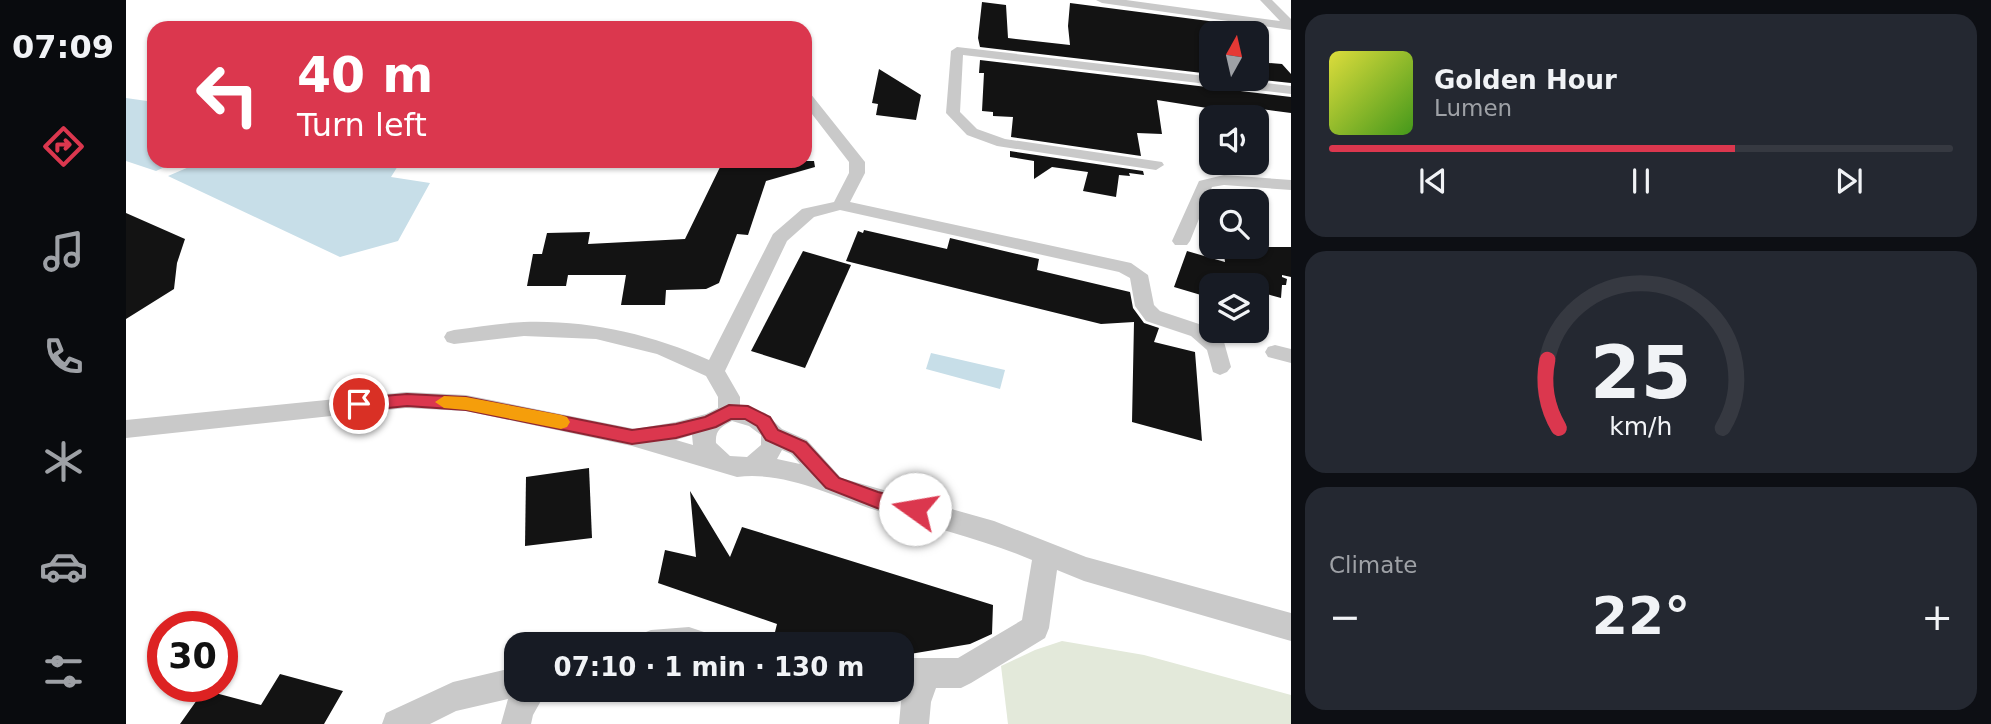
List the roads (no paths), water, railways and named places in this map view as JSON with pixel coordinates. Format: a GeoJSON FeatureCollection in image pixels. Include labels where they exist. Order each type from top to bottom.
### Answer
{"type":"FeatureCollection","features":[{"type":"Feature","properties":{"kind":"street"},"geometry":{"type":"LineString","coordinates":[[1102,0],[1291,26]]}},
{"type":"Feature","properties":{"kind":"street"},"geometry":{"type":"LineString","coordinates":[[1266,0],[1291,26]]}},
{"type":"Feature","properties":{"kind":"street"},"geometry":{"type":"LineString","coordinates":[[1156,165],[1002,143],[972,132],[953,113],[957,51],[1291,90]]}},
{"type":"Feature","properties":{"kind":"street"},"geometry":{"type":"LineString","coordinates":[[812,105],[857,162],[856,173],[840,205]]}},
{"type":"Feature","properties":{"kind":"street"},"geometry":{"type":"LineString","coordinates":[[1181,241],[1205,184],[1224,180],[1291,185]]}},
{"type":"Feature","properties":{"kind":"street"},"geometry":{"type":"LineString","coordinates":[[714,370],[779,238],[808,213],[840,205],[1125,267],[1139,275],[1145,306],[1153,316],[1198,331],[1217,347],[1220,367]]}},
{"type":"Feature","properties":{"kind":"street"},"geometry":{"type":"LineString","coordinates":[[454,337],[524,330],[596,332],[663,348],[714,370],[729,397],[719,417],[703,434],[704,448],[714,460]]}},
{"type":"Feature","properties":{"kind":"street"},"geometry":{"type":"LineString","coordinates":[[126,429],[407,400],[466,403],[632,437],[731,467],[751,466],[792,471],[877,500],[994,532],[1084,569],[1291,627]]}},
{"type":"Feature","properties":{"kind":"street"},"geometry":{"type":"LineString","coordinates":[[632,437],[676,431],[719,417],[748,413],[764,421],[772,435],[771,447],[764,458],[751,466]]}},
{"type":"Feature","properties":{"kind":"street"},"geometry":{"type":"LineString","coordinates":[[772,435],[799,447],[833,483]]}},
{"type":"Feature","properties":{"kind":"street"},"geometry":{"type":"LineString","coordinates":[[914,724],[914,673],[961,673],[1035,628],[1046,555]]}},
{"type":"Feature","properties":{"kind":"street"},"geometry":{"type":"LineString","coordinates":[[397,724],[453,697],[504,685]]}},
{"type":"Feature","properties":{"kind":"street"},"geometry":{"type":"LineString","coordinates":[[516,724],[519,709],[524,702]]}},
{"type":"Feature","properties":{"kind":"water"},"geometry":{"type":"Polygon","coordinates":[[[126,98],[147,101],[147,168],[126,161],[126,98]]]}},
{"type":"Feature","properties":{"kind":"water"},"geometry":{"type":"Polygon","coordinates":[[[187,168],[397,168],[391,177],[430,183],[398,241],[340,257],[168,176],[187,168]]]}},
{"type":"Feature","properties":{"kind":"water"},"geometry":{"type":"Polygon","coordinates":[[[931,353],[1005,370],[1000,389],[926,369],[931,353]]]}}]}
